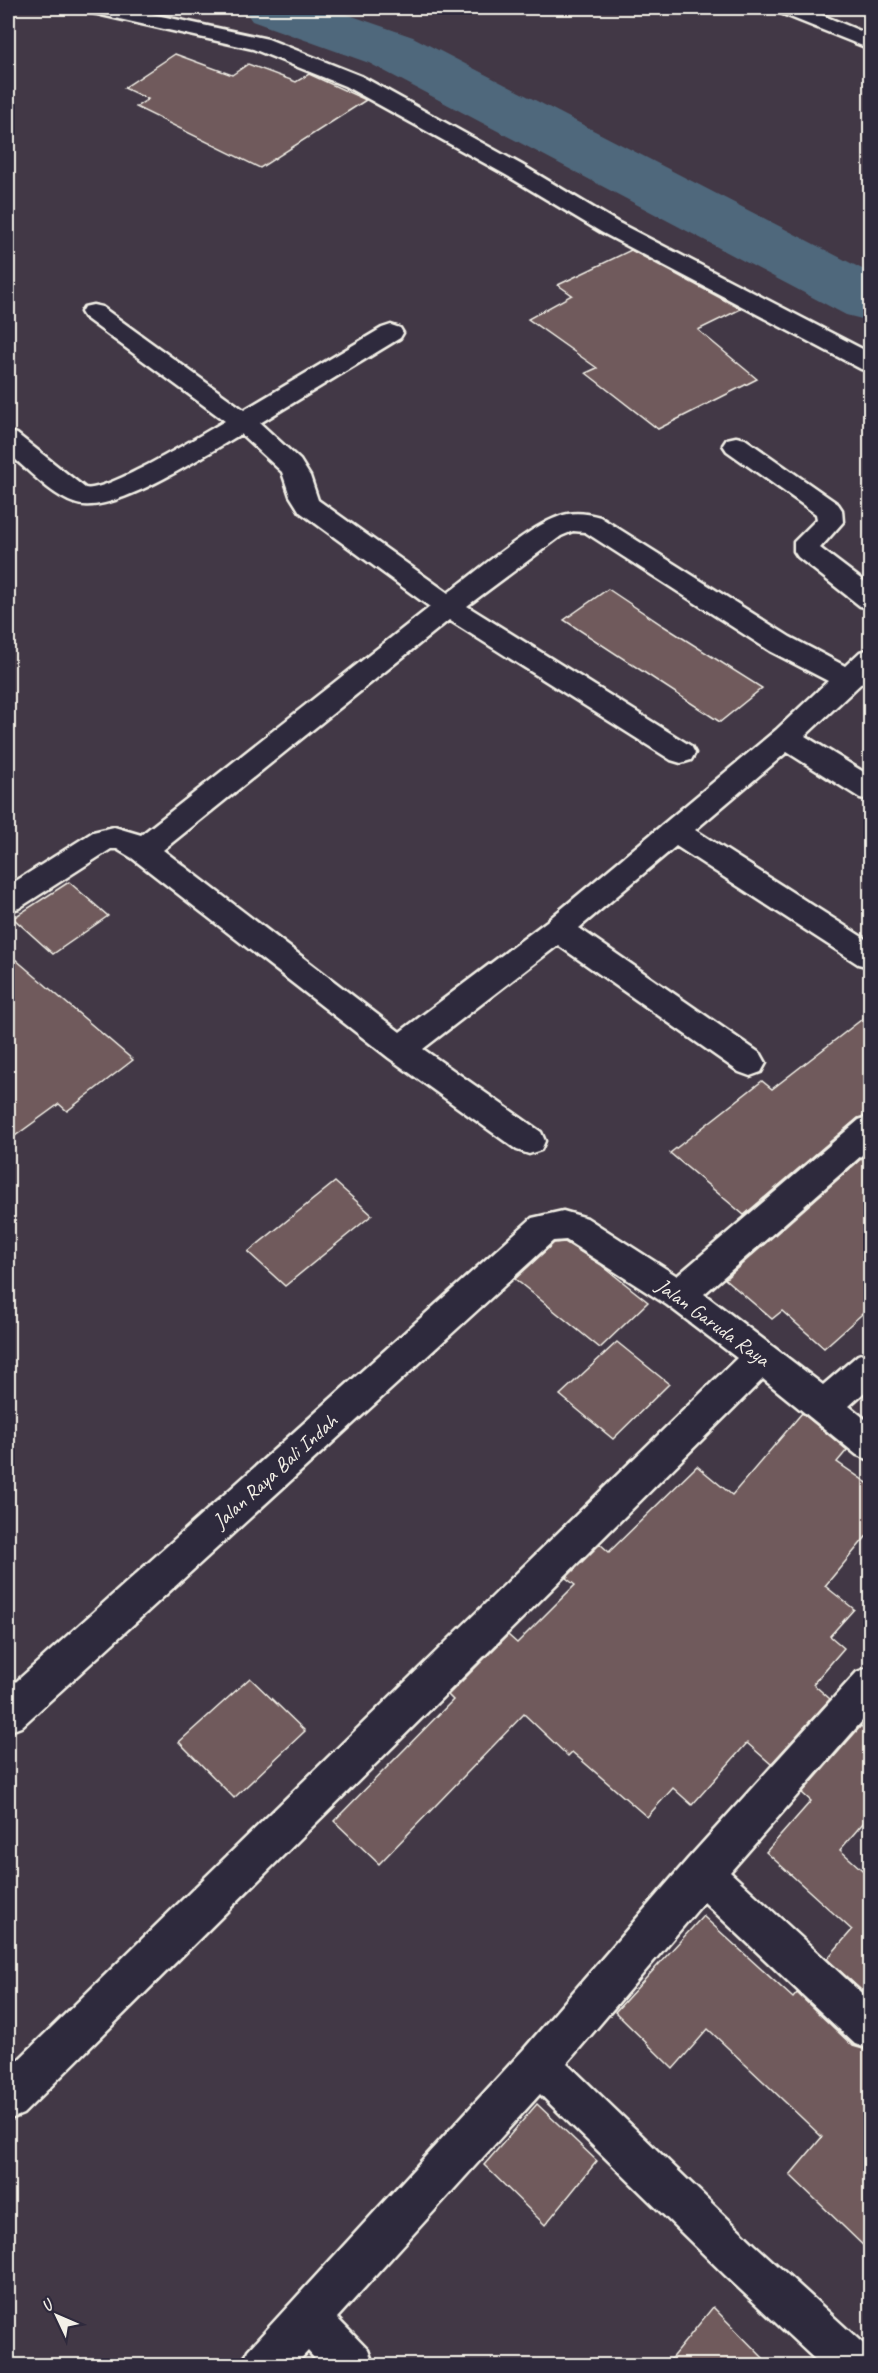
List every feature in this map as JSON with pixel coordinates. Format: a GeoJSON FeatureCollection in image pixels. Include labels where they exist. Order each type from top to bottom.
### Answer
{"type":"FeatureCollection","features":[{"type":"Feature","properties":{"kind":"street"},"geometry":{"type":"LineString","coordinates":[[97,8],[249,41],[353,81],[514,170],[609,226],[870,363]]}},
{"type":"Feature","properties":{"kind":"street"},"geometry":{"type":"LineString","coordinates":[[788,8],[870,43]]}},
{"type":"Feature","properties":{"kind":"street"},"geometry":{"type":"LineString","coordinates":[[93,312],[243,422],[296,471],[302,499],[309,506],[448,607],[681,753]]}},
{"type":"Feature","properties":{"kind":"street"},"geometry":{"type":"LineString","coordinates":[[8,440],[76,494],[85,498],[97,498],[128,486],[243,422],[391,333]]}},
{"type":"Feature","properties":{"kind":"street"},"geometry":{"type":"LineString","coordinates":[[736,445],[828,510],[830,522],[807,542],[807,551],[870,599]]}},
{"type":"Feature","properties":{"kind":"street"},"geometry":{"type":"LineString","coordinates":[[143,850],[448,607],[552,530],[570,522],[591,523],[780,644],[847,679]]}},
{"type":"Feature","properties":{"kind":"street"},"geometry":{"type":"LineString","coordinates":[[400,1049],[558,929],[786,737],[870,659]]}},
{"type":"Feature","properties":{"kind":"street"},"geometry":{"type":"LineString","coordinates":[[786,737],[870,790]]}},
{"type":"Feature","properties":{"kind":"street"},"geometry":{"type":"LineString","coordinates":[[673,830],[869,956]]}},
{"type":"Feature","properties":{"kind":"street"},"geometry":{"type":"LineString","coordinates":[[8,900],[112,836],[121,837],[143,850],[400,1049],[529,1141]]}},
{"type":"Feature","properties":{"kind":"street"},"geometry":{"type":"LineString","coordinates":[[558,929],[750,1063]]}},
{"type":"Feature","properties":{"kind":"street"},"geometry":{"type":"LineString","coordinates":[[679,1294],[870,1129]]}},
{"type":"Feature","properties":{"kind":"street","name":"Jalan Garuda Raya"},"geometry":{"type":"LineString","coordinates":[[544,1228],[563,1224],[575,1228],[679,1294],[870,1444]]}},
{"type":"Feature","properties":{"kind":"street","name":"Jalan Raya Bali Indah"},"geometry":{"type":"LineString","coordinates":[[8,1714],[544,1228]]}},
{"type":"Feature","properties":{"kind":"street"},"geometry":{"type":"LineString","coordinates":[[8,2099],[762,1357]]}},
{"type":"Feature","properties":{"kind":"street"},"geometry":{"type":"LineString","coordinates":[[824,1406],[870,1366]]}},
{"type":"Feature","properties":{"kind":"street"},"geometry":{"type":"LineString","coordinates":[[264,2366],[539,2064],[702,1873],[865,1703]]}},
{"type":"Feature","properties":{"kind":"street"},"geometry":{"type":"LineString","coordinates":[[702,1873],[870,2029]]}},
{"type":"Feature","properties":{"kind":"street"},"geometry":{"type":"LineString","coordinates":[[539,2064],[740,2260],[855,2366]]}},
{"type":"Feature","properties":{"kind":"street"},"geometry":{"type":"LineString","coordinates":[[307,2318],[352,2366]]}},
{"type":"Feature","properties":{"kind":"building"},"geometry":{"type":"Polygon","coordinates":[[[175,54],[232,75],[248,64],[296,82],[309,74],[366,100],[260,168],[136,107],[148,99],[124,88],[175,54]]]}},
{"type":"Feature","properties":{"kind":"building"},"geometry":{"type":"Polygon","coordinates":[[[631,250],[741,309],[698,330],[757,379],[658,429],[586,373],[597,368],[528,319],[572,295],[558,285],[631,250]]]}},
{"type":"Feature","properties":{"kind":"building"},"geometry":{"type":"Polygon","coordinates":[[[608,589],[762,688],[720,722],[564,620],[608,589]]]}},
{"type":"Feature","properties":{"kind":"building"},"geometry":{"type":"Polygon","coordinates":[[[69,882],[108,916],[53,954],[13,918],[69,882]]]}},
{"type":"Feature","properties":{"kind":"building"},"geometry":{"type":"Polygon","coordinates":[[[8,953],[133,1060],[67,1111],[59,1104],[8,1141],[8,953]]]}},
{"type":"Feature","properties":{"kind":"building"},"geometry":{"type":"Polygon","coordinates":[[[870,1013],[870,1114],[858,1118],[744,1215],[670,1153],[762,1081],[772,1089],[870,1013]]]}},
{"type":"Feature","properties":{"kind":"building"},"geometry":{"type":"Polygon","coordinates":[[[870,1151],[870,1307],[824,1348],[782,1311],[772,1319],[725,1279],[870,1151]]]}},
{"type":"Feature","properties":{"kind":"building"},"geometry":{"type":"Polygon","coordinates":[[[335,1182],[372,1215],[285,1286],[248,1252],[335,1182]]]}},
{"type":"Feature","properties":{"kind":"building"},"geometry":{"type":"Polygon","coordinates":[[[565,1242],[600,1264],[648,1302],[600,1348],[515,1279],[554,1243],[565,1242]]]}},
{"type":"Feature","properties":{"kind":"building"},"geometry":{"type":"Polygon","coordinates":[[[617,1342],[669,1384],[613,1439],[560,1395],[617,1342]]]}},
{"type":"Feature","properties":{"kind":"building"},"geometry":{"type":"Polygon","coordinates":[[[802,1413],[847,1450],[837,1462],[870,1485],[870,1532],[825,1586],[854,1609],[830,1636],[844,1648],[813,1684],[830,1699],[771,1764],[747,1743],[692,1805],[673,1788],[647,1817],[572,1752],[568,1756],[524,1714],[379,1864],[334,1821],[453,1700],[448,1695],[508,1635],[517,1643],[575,1585],[566,1578],[600,1544],[609,1552],[697,1466],[732,1495],[802,1413]]]}},
{"type":"Feature","properties":{"kind":"building"},"geometry":{"type":"Polygon","coordinates":[[[250,1678],[305,1731],[234,1798],[179,1742],[250,1678]]]}},
{"type":"Feature","properties":{"kind":"building"},"geometry":{"type":"Polygon","coordinates":[[[861,1726],[870,1734],[870,1815],[840,1850],[870,1877],[870,1998],[827,1959],[852,1930],[766,1852],[811,1801],[802,1793],[861,1726]]]}},
{"type":"Feature","properties":{"kind":"building"},"geometry":{"type":"Polygon","coordinates":[[[703,1916],[793,1998],[797,1993],[853,2046],[870,2051],[870,2252],[790,2175],[822,2137],[708,2029],[673,2069],[615,2012],[703,1916]]]}},
{"type":"Feature","properties":{"kind":"building"},"geometry":{"type":"Polygon","coordinates":[[[537,2104],[597,2161],[545,2225],[484,2165],[537,2104]]]}},
{"type":"Feature","properties":{"kind":"building"},"geometry":{"type":"Polygon","coordinates":[[[713,2307],[771,2366],[665,2366],[713,2307]]]}},
{"type":"Feature","properties":{"kind":"waterway"},"geometry":{"type":"LineString","coordinates":[[273,8],[391,50],[655,190],[870,300]]}}]}
